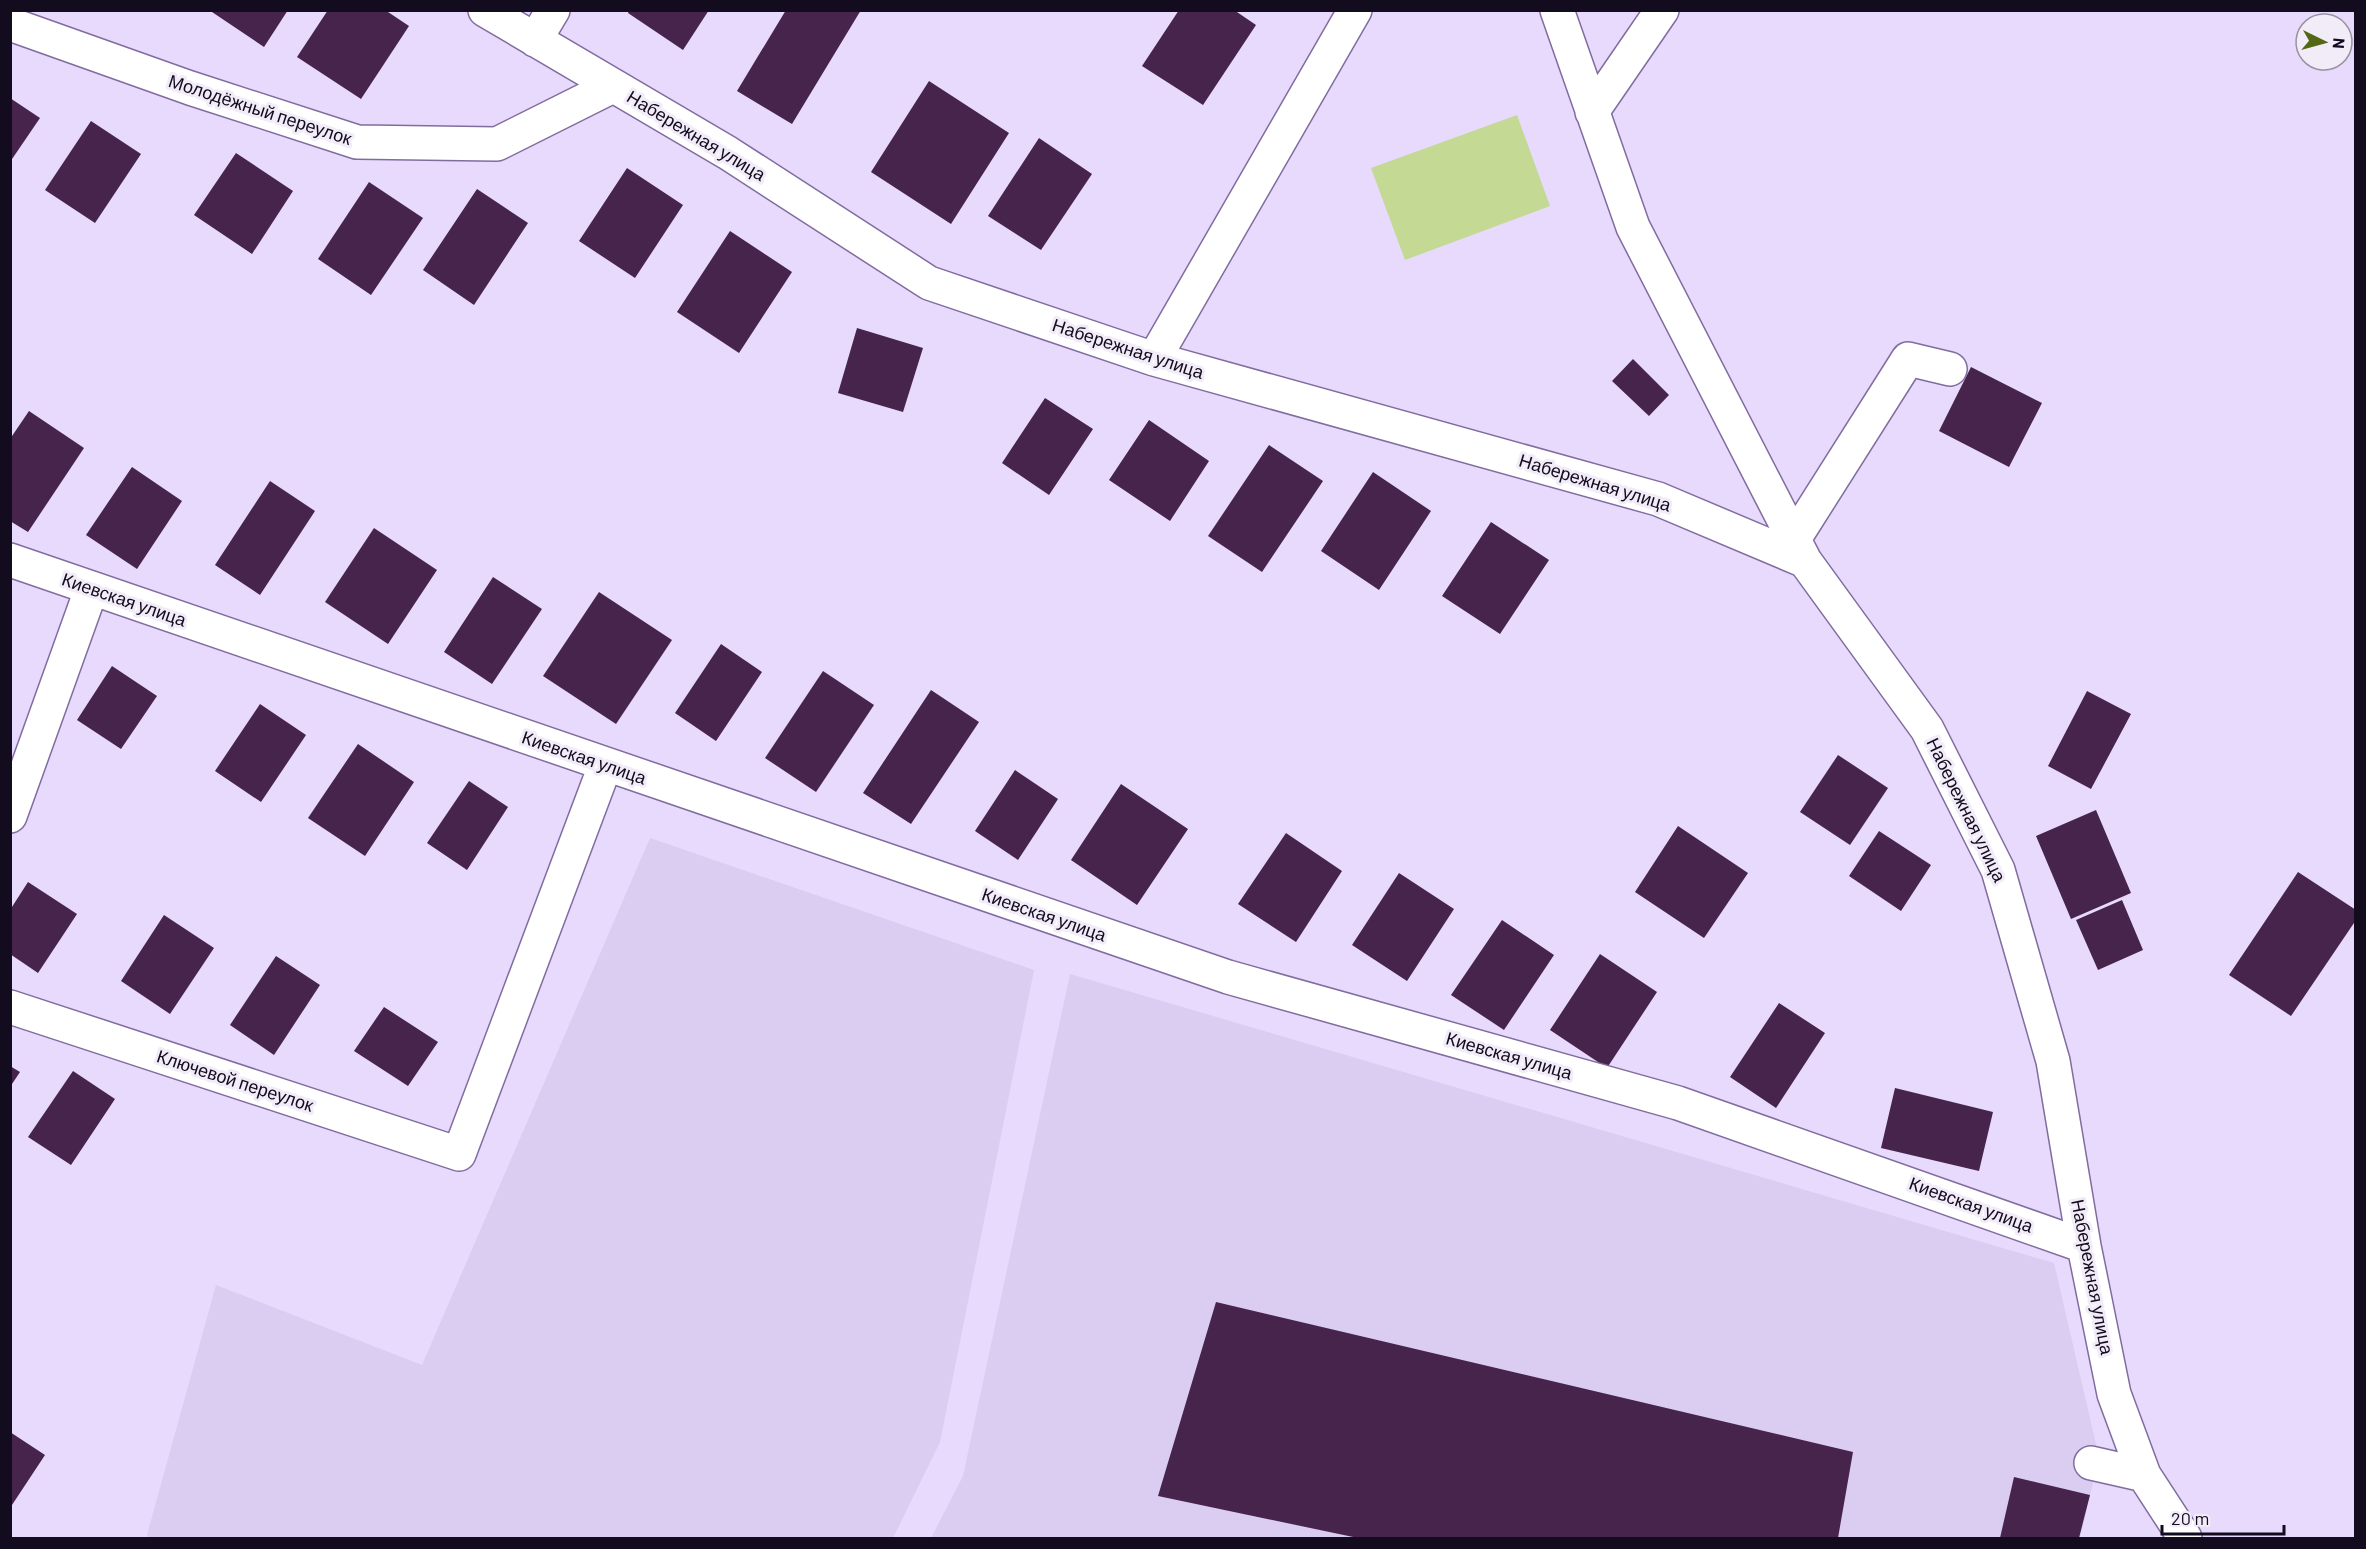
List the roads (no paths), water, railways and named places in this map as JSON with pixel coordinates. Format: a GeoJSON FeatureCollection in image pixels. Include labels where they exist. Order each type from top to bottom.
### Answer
{"type":"FeatureCollection","features":[{"type":"Feature","properties":{"kind":"street","name":"Набережная улица"},"geometry":{"type":"LineString","coordinates":[[485,10],[728,153],[929,283],[1154,359],[1658,499],[1799,550],[1927,729],[1998,870],[2053,1060],[2085,1246],[2114,1394],[2144,1475],[2185,1539]]}},
{"type":"Feature","properties":{"kind":"street"},"geometry":{"type":"LineString","coordinates":[[536,40],[553,10]]}},
{"type":"Feature","properties":{"kind":"street"},"geometry":{"type":"LineString","coordinates":[[1154,359],[1355,10]]}},
{"type":"Feature","properties":{"kind":"street"},"geometry":{"type":"LineString","coordinates":[[1557,10],[1633,227],[1799,550]]}},
{"type":"Feature","properties":{"kind":"street"},"geometry":{"type":"LineString","coordinates":[[1592,112],[1662,10]]}},
{"type":"Feature","properties":{"kind":"street","name":"Молодёжный переулок"},"geometry":{"type":"LineString","coordinates":[[10,24],[190,88],[357,142],[497,144],[613,86]]}},
{"type":"Feature","properties":{"kind":"street"},"geometry":{"type":"LineString","coordinates":[[1799,550],[1908,359],[1950,369]]}},
{"type":"Feature","properties":{"kind":"street","name":"Киевская улица"},"geometry":{"type":"LineString","coordinates":[[10,560],[91,590],[1228,977],[1678,1103],[2085,1246]]}},
{"type":"Feature","properties":{"kind":"street"},"geometry":{"type":"LineString","coordinates":[[10,816],[91,590]]}},
{"type":"Feature","properties":{"kind":"street","name":"Ключевой переулок"},"geometry":{"type":"LineString","coordinates":[[10,1007],[459,1154],[604,765]]}},
{"type":"Feature","properties":{"kind":"street"},"geometry":{"type":"LineString","coordinates":[[2091,1463],[2144,1475]]}}]}
